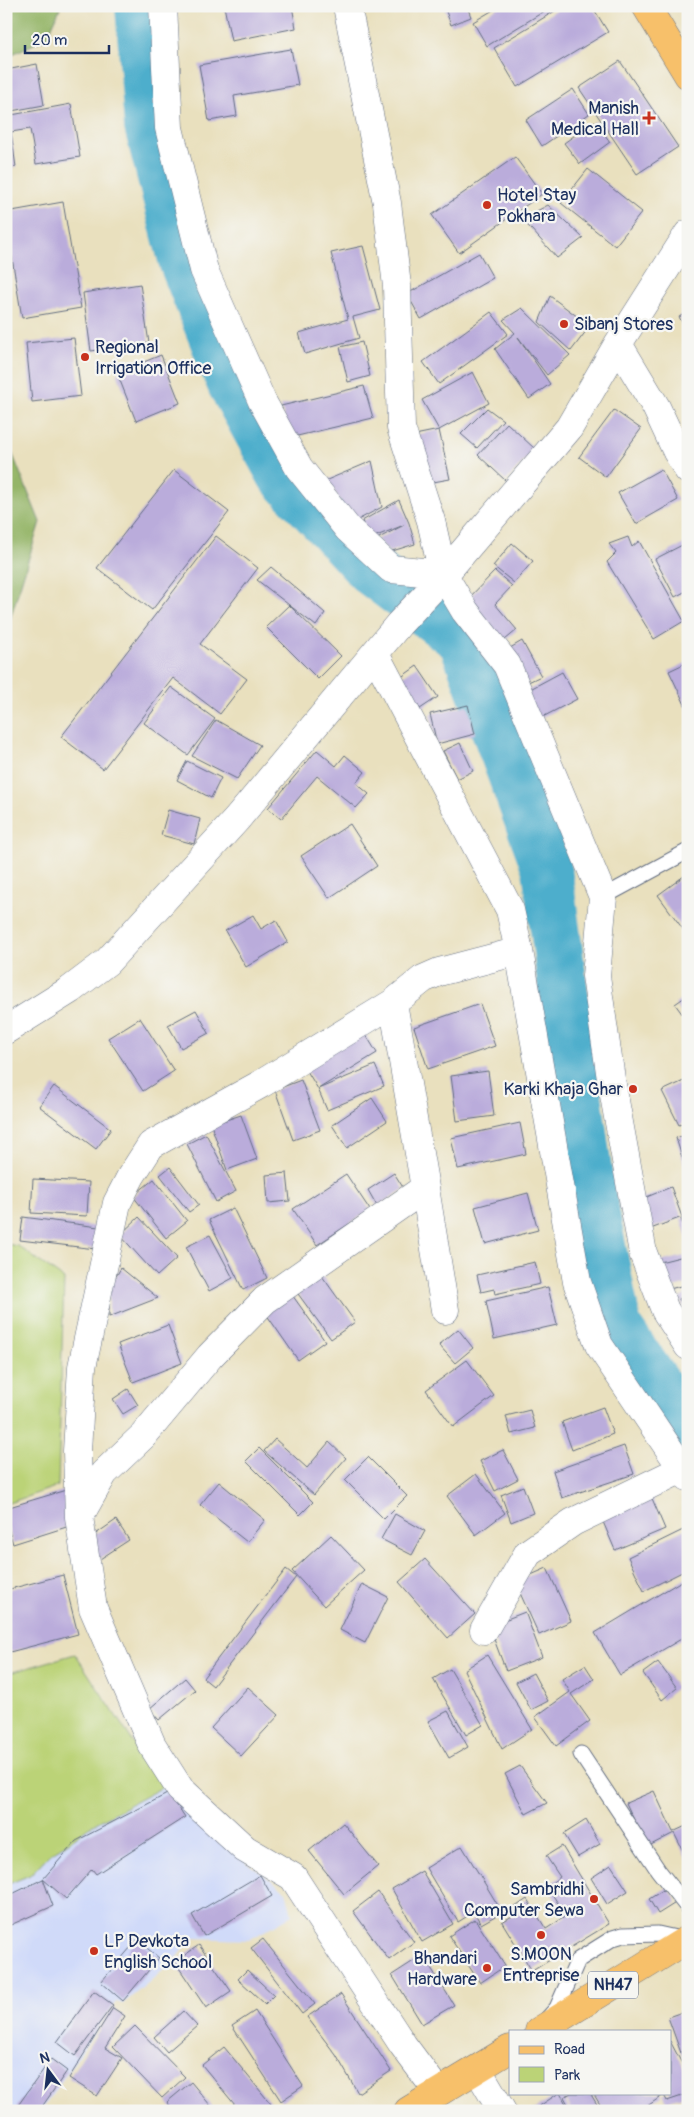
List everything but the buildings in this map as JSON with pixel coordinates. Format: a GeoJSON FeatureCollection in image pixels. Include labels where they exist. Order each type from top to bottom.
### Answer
{"type":"FeatureCollection","features":[{"type":"Feature","properties":{"kind":"main road"},"geometry":{"type":"LineString","coordinates":[[646,6],[688,75]]}},
{"type":"Feature","properties":{"kind":"main road","name":"NH47"},"geometry":{"type":"LineString","coordinates":[[540,2030],[687,1940]]}},
{"type":"Feature","properties":{"kind":"main road"},"geometry":{"type":"LineString","coordinates":[[408,2111],[509,2050]]}},
{"type":"Feature","properties":{"kind":"street"},"geometry":{"type":"LineString","coordinates":[[163,6],[169,128],[204,270],[262,402],[299,468],[348,529],[392,569],[437,582],[464,611],[507,666],[603,897],[596,976],[611,1079],[642,1243],[665,1310],[688,1346]]}},
{"type":"Feature","properties":{"kind":"street"},"geometry":{"type":"LineString","coordinates":[[347,6],[387,202],[396,286],[400,428],[431,521],[437,582]]}},
{"type":"Feature","properties":{"kind":"street"},"geometry":{"type":"LineString","coordinates":[[6,1030],[70,990],[107,962],[237,819],[399,624],[569,428],[618,344],[688,234]]}},
{"type":"Feature","properties":{"kind":"street"},"geometry":{"type":"LineString","coordinates":[[618,344],[656,407],[688,470]]}},
{"type":"Feature","properties":{"kind":"street"},"geometry":{"type":"LineString","coordinates":[[376,654],[510,910],[519,951],[577,1282],[599,1346],[685,1473],[573,1522],[528,1553],[484,1630]]}},
{"type":"Feature","properties":{"kind":"street"},"geometry":{"type":"LineString","coordinates":[[438,2092],[403,2044],[292,1877],[245,1849],[180,1789],[152,1744],[93,1608],[79,1518],[77,1451],[82,1367],[117,1203],[130,1176],[151,1146],[261,1084],[393,1003],[422,979],[439,972],[519,951]]}},
{"type":"Feature","properties":{"kind":"street"},"geometry":{"type":"LineString","coordinates":[[393,1003],[445,1310]]}},
{"type":"Feature","properties":{"kind":"street"},"geometry":{"type":"LineString","coordinates":[[79,1518],[104,1473],[143,1436],[210,1356],[265,1300],[425,1188]]}},
{"type":"Feature","properties":{"kind":"street"},"geometry":{"type":"LineString","coordinates":[[478,2070],[502,2111]]}},
{"type":"Feature","properties":{"kind":"lane"},"geometry":{"type":"LineString","coordinates":[[603,897],[688,852]]}},
{"type":"Feature","properties":{"kind":"lane"},"geometry":{"type":"LineString","coordinates":[[582,1754],[658,1870],[688,1908]]}},
{"type":"Feature","properties":{"kind":"lane"},"geometry":{"type":"LineString","coordinates":[[539,2030],[557,2008],[578,1960],[613,1938],[658,1934],[687,1940]]}},
{"type":"Feature","properties":{"kind":"shaded area","name":"LP Devkota English School"},"geometry":{"type":"Polygon","coordinates":[[[163,1787],[209,1835],[286,1891],[292,1915],[249,1940],[192,1938],[173,1962],[123,2004],[116,2002],[41,2111],[6,2111],[6,1885],[30,1875],[48,1856],[96,1823],[163,1787]]]}},
{"type":"Feature","properties":{"kind":"green space"},"geometry":{"type":"Polygon","coordinates":[[[6,6],[61,6],[47,38],[6,57],[6,6]]]}},
{"type":"Feature","properties":{"kind":"green space"},"geometry":{"type":"Polygon","coordinates":[[[6,438],[40,522],[6,632],[6,438]]]}},
{"type":"Feature","properties":{"kind":"green space"},"geometry":{"type":"Polygon","coordinates":[[[6,1244],[18,1246],[64,1279],[58,1486],[6,1504],[6,1244]]]}},
{"type":"Feature","properties":{"kind":"green space"},"geometry":{"type":"Polygon","coordinates":[[[75,1654],[163,1787],[96,1823],[48,1856],[30,1875],[6,1885],[6,1674],[75,1654]]]}},
{"type":"Feature","properties":{"kind":"waterway"},"geometry":{"type":"LineString","coordinates":[[140,6],[149,126],[184,263],[232,384],[282,475],[370,570],[463,640],[547,869],[589,1185],[617,1328],[688,1430]]}},
{"type":"Feature","properties":{"kind":"place","name":"Manish Medical Hall"},"geometry":{"type":"Point","coordinates":[649,118]}},
{"type":"Feature","properties":{"kind":"place","name":"Hotel Stay Pokhara"},"geometry":{"type":"Point","coordinates":[487,205]}},
{"type":"Feature","properties":{"kind":"place","name":"Sibanj Stores"},"geometry":{"type":"Point","coordinates":[564,324]}},
{"type":"Feature","properties":{"kind":"place","name":"Regional Irrigation Office"},"geometry":{"type":"Point","coordinates":[85,357]}},
{"type":"Feature","properties":{"kind":"place","name":"Karki Khaja Ghar"},"geometry":{"type":"Point","coordinates":[633,1089]}},
{"type":"Feature","properties":{"kind":"place","name":"Sambridhi Computer Sewa"},"geometry":{"type":"Point","coordinates":[594,1899]}},
{"type":"Feature","properties":{"kind":"place","name":"S.MOON Entreprise"},"geometry":{"type":"Point","coordinates":[541,1935]}},
{"type":"Feature","properties":{"kind":"place","name":"LP Devkota English School"},"geometry":{"type":"Point","coordinates":[94,1951]}},
{"type":"Feature","properties":{"kind":"place","name":"Bhandari Hardware"},"geometry":{"type":"Point","coordinates":[487,1968]}}]}
